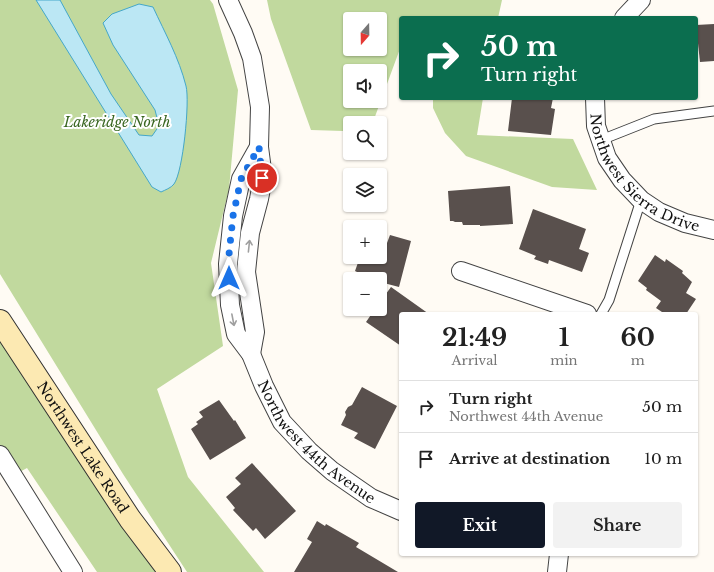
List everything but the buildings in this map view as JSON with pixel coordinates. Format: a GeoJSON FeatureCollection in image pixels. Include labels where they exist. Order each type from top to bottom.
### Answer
{"type":"FeatureCollection","features":[{"type":"Feature","properties":{"kind":"main road","name":"Northwest Lake Road"},"geometry":{"type":"LineString","coordinates":[[0,321],[130,519],[170,572]]}},
{"type":"Feature","properties":{"kind":"street","name":"Northwest 44th Avenue"},"geometry":{"type":"LineString","coordinates":[[228,0],[243,33],[252,58],[260,107],[259,147],[241,179],[233,216],[228,264],[230,306],[236,334],[251,354],[264,386],[282,422],[308,451],[332,471],[371,498],[399,510]]}},
{"type":"Feature","properties":{"kind":"street"},"geometry":{"type":"LineString","coordinates":[[626,16],[641,0]]}},
{"type":"Feature","properties":{"kind":"street","name":"Northwest Sierra Drive"},"geometry":{"type":"LineString","coordinates":[[595,100],[596,126],[607,158],[622,180],[642,200],[659,212],[685,223],[714,230]]}},
{"type":"Feature","properties":{"kind":"street"},"geometry":{"type":"LineString","coordinates":[[461,271],[581,312]]}},
{"type":"Feature","properties":{"kind":"street"},"geometry":{"type":"LineString","coordinates":[[0,455],[73,572]]}},
{"type":"Feature","properties":{"kind":"street"},"geometry":{"type":"LineString","coordinates":[[557,572],[559,556]]}},
{"type":"Feature","properties":{"kind":"lane"},"geometry":{"type":"LineString","coordinates":[[601,140],[654,120],[714,111]]}},
{"type":"Feature","properties":{"kind":"lane"},"geometry":{"type":"LineString","coordinates":[[601,312],[609,300],[642,200]]}},
{"type":"Feature","properties":{"kind":"green space","name":"Lakeridge North"},"geometry":{"type":"Polygon","coordinates":[[[0,0],[210,0],[213,4],[238,90],[229,189],[211,263],[223,346],[157,389],[188,477],[264,572],[187,572],[123,474],[0,274],[0,0]]]}},
{"type":"Feature","properties":{"kind":"green space"},"geometry":{"type":"Polygon","coordinates":[[[267,0],[502,0],[498,16],[399,16],[399,51],[387,84],[387,64],[343,64],[343,108],[378,108],[375,116],[343,116],[343,131],[311,130],[271,19],[267,0]]]}},
{"type":"Feature","properties":{"kind":"green space"},"geometry":{"type":"Polygon","coordinates":[[[433,100],[483,100],[477,135],[573,139],[597,190],[552,187],[466,156],[445,133],[433,108],[433,100]]]}},
{"type":"Feature","properties":{"kind":"green space"},"geometry":{"type":"Polygon","coordinates":[[[0,333],[161,572],[97,572],[27,468],[14,475],[0,449],[0,333]]]}},
{"type":"Feature","properties":{"kind":"water"},"geometry":{"type":"Polygon","coordinates":[[[36,0],[60,0],[111,94],[139,135],[152,136],[159,126],[155,110],[113,45],[103,23],[112,14],[139,4],[153,7],[180,66],[187,94],[183,152],[177,177],[171,187],[161,192],[152,187],[36,0]]]}},
{"type":"Feature","properties":{"kind":"route"},"geometry":{"type":"LineString","coordinates":[[229,278],[228,264],[233,216],[241,179],[259,147],[262,178]]}}]}
